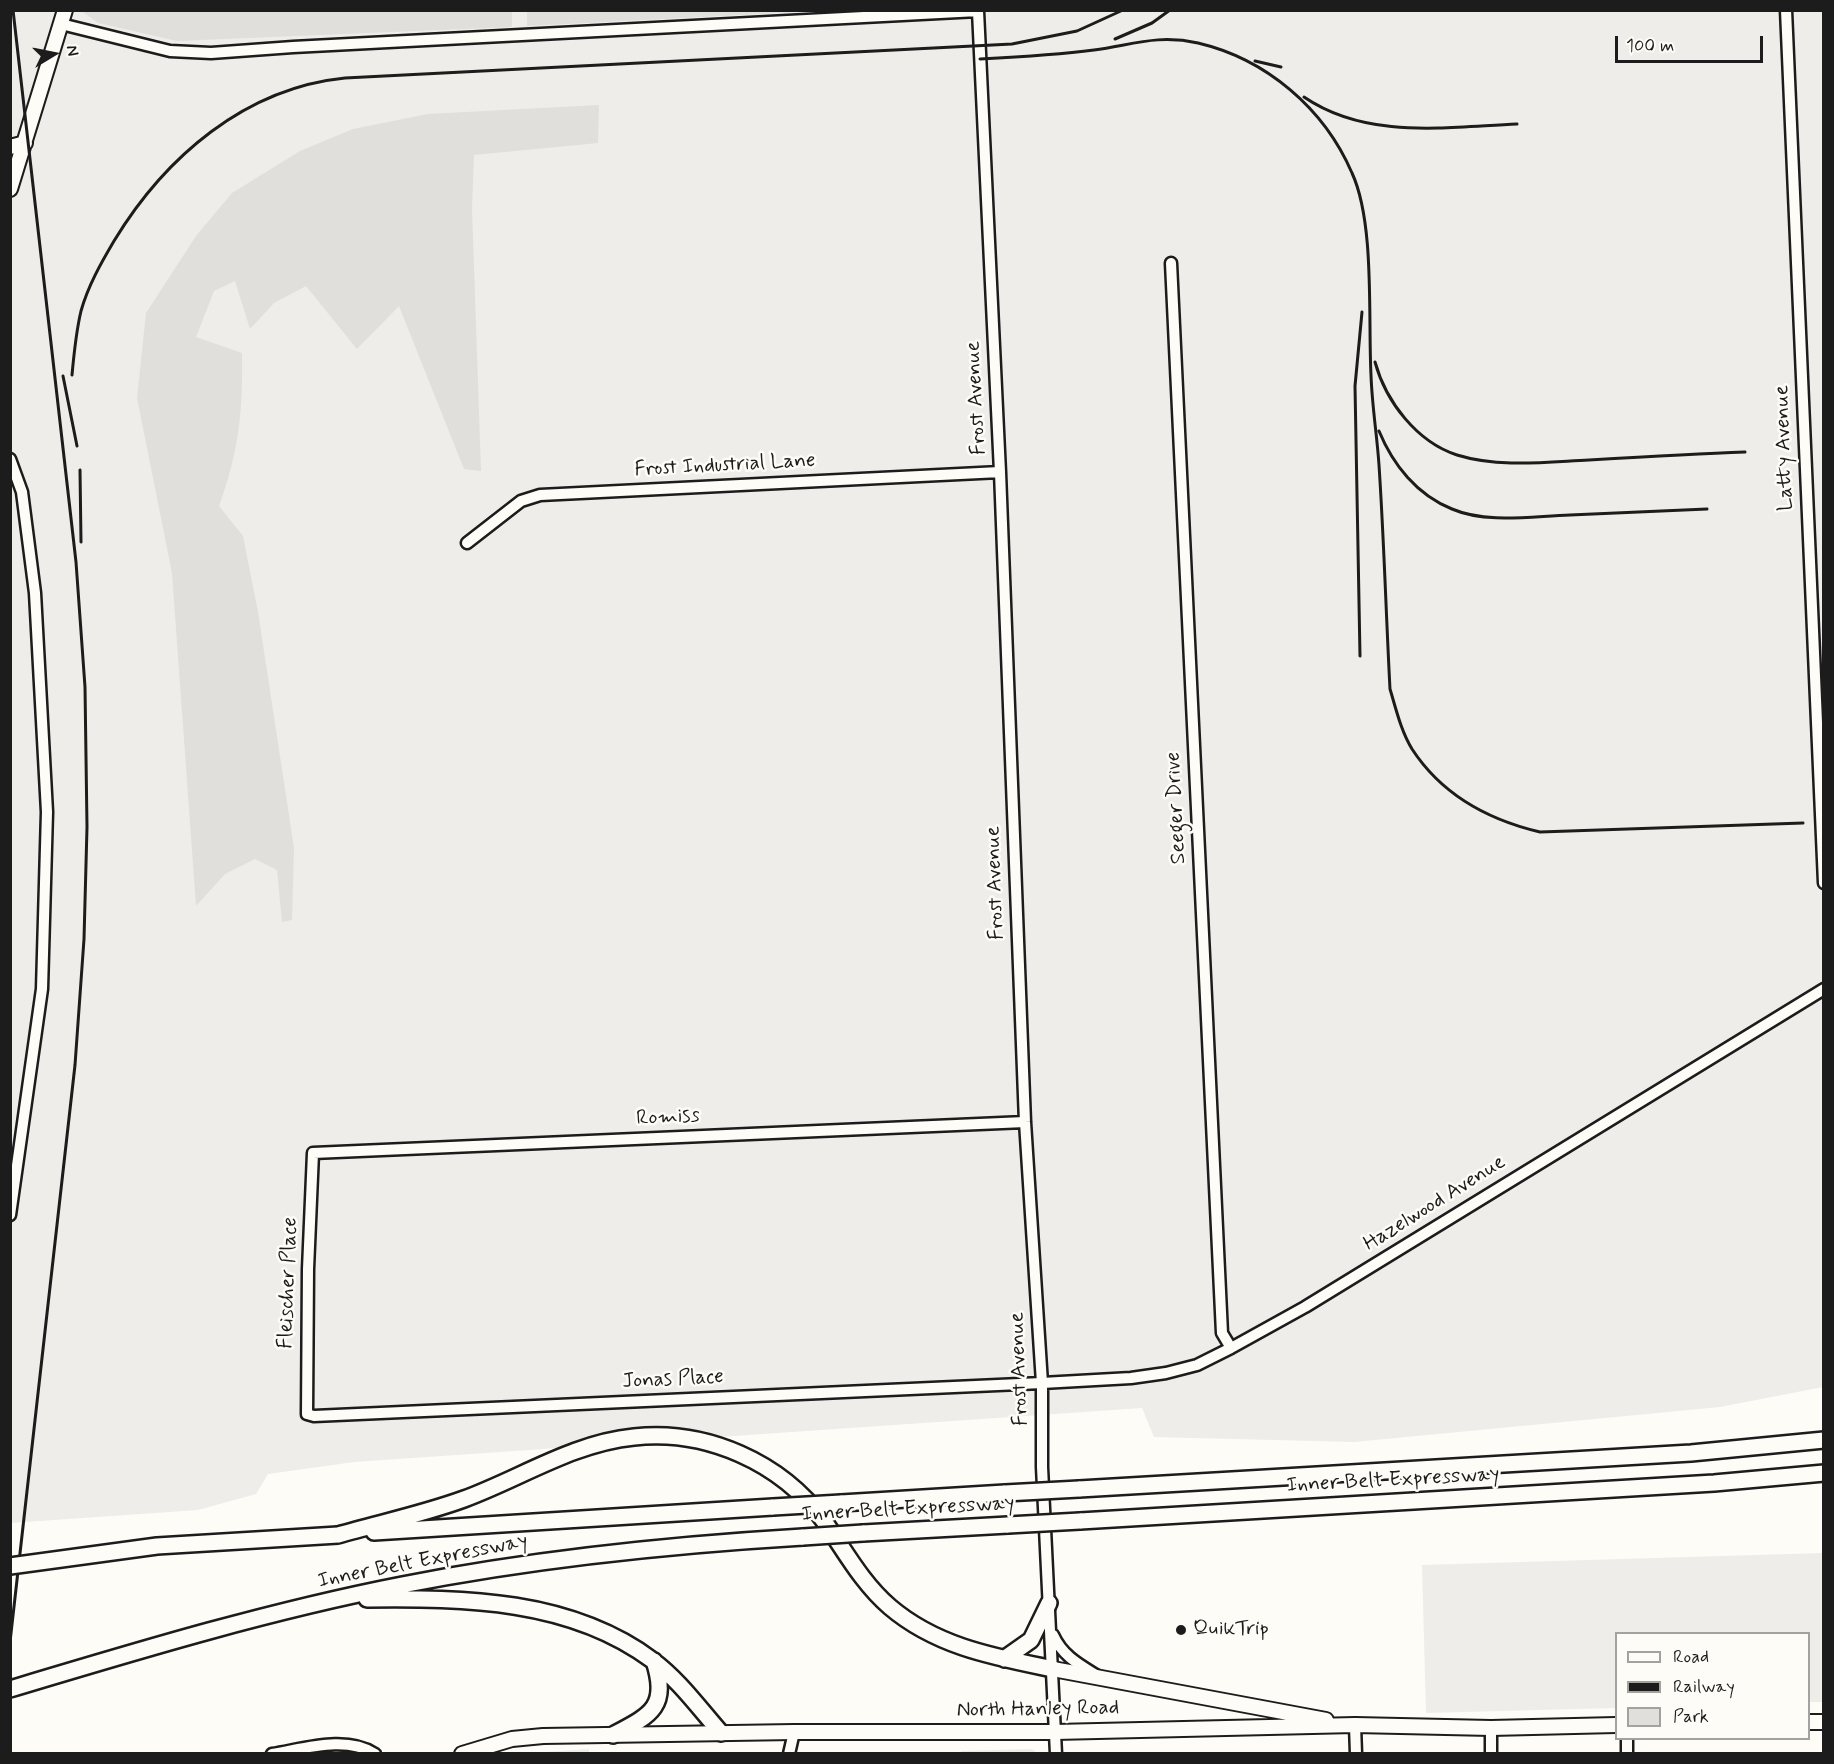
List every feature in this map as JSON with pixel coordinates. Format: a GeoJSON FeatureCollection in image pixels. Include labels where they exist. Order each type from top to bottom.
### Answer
{"type":"FeatureCollection","features":[{"type":"Feature","properties":{"kind":"highway"},"geometry":{"type":"LineString","coordinates":[[338,1535],[464,1499],[597,1443],[655,1435],[689,1438],[741,1454],[786,1482],[822,1519],[874,1591],[904,1618],[951,1644],[1004,1659],[1053,1669]]}},
{"type":"Feature","properties":{"kind":"highway","name":"Inner Belt Expressway"},"geometry":{"type":"LineString","coordinates":[[10,1566],[166,1546],[773,1507],[1691,1453],[1824,1440]]}},
{"type":"Feature","properties":{"kind":"highway","name":"Inner Belt Expressway"},"geometry":{"type":"LineString","coordinates":[[10,1689],[227,1626],[334,1599],[435,1578],[544,1561],[685,1544],[1692,1485],[1824,1473]]}},
{"type":"Feature","properties":{"kind":"highway"},"geometry":{"type":"LineString","coordinates":[[334,1599],[439,1599],[508,1604],[545,1612],[606,1632],[654,1661],[687,1692],[721,1733]]}},
{"type":"Feature","properties":{"kind":"highway"},"geometry":{"type":"LineString","coordinates":[[1004,1659],[1031,1640],[1049,1603]]}},
{"type":"Feature","properties":{"kind":"highway"},"geometry":{"type":"LineString","coordinates":[[613,1735],[648,1716],[657,1703],[661,1688],[654,1661]]}},
{"type":"Feature","properties":{"kind":"main road"},"geometry":{"type":"LineString","coordinates":[[10,189],[63,17]]}},
{"type":"Feature","properties":{"kind":"main road"},"geometry":{"type":"LineString","coordinates":[[10,147],[25,143]]}},
{"type":"Feature","properties":{"kind":"main road"},"geometry":{"type":"LineString","coordinates":[[1053,1669],[1355,1725]]}},
{"type":"Feature","properties":{"kind":"main road","name":"North Hanley Road"},"geometry":{"type":"LineString","coordinates":[[462,1754],[512,1739],[613,1735],[1055,1732],[1355,1725],[1491,1728],[1615,1725]]}},
{"type":"Feature","properties":{"kind":"street","name":"Latty Avenue"},"geometry":{"type":"LineString","coordinates":[[1786,10],[1824,883]]}},
{"type":"Feature","properties":{"kind":"street"},"geometry":{"type":"LineString","coordinates":[[63,17],[170,51],[211,54],[293,47],[978,11]]}},
{"type":"Feature","properties":{"kind":"street","name":"Frost Avenue"},"geometry":{"type":"LineString","coordinates":[[978,11],[1000,472],[1026,1122],[1042,1383],[1042,1467],[1056,1754]]}},
{"type":"Feature","properties":{"kind":"street","name":"Seeger Drive"},"geometry":{"type":"LineString","coordinates":[[1171,263],[1222,1333],[1231,1348]]}},
{"type":"Feature","properties":{"kind":"street"},"geometry":{"type":"LineString","coordinates":[[10,459],[17,471],[22,492],[35,593],[47,812],[42,989],[32,1078],[10,1215]]}},
{"type":"Feature","properties":{"kind":"street","name":"Frost Industrial Lane"},"geometry":{"type":"LineString","coordinates":[[467,543],[520,501],[540,495],[1000,472]]}},
{"type":"Feature","properties":{"kind":"street","name":"Hazelwood Avenue"},"geometry":{"type":"LineString","coordinates":[[1042,1383],[1131,1378],[1166,1373],[1197,1365],[1231,1348],[1315,1301],[1824,989]]}},
{"type":"Feature","properties":{"kind":"street","name":"Romiss"},"geometry":{"type":"LineString","coordinates":[[313,1153],[1026,1122]]}},
{"type":"Feature","properties":{"kind":"street","name":"Fleischer Place"},"geometry":{"type":"LineString","coordinates":[[307,1414],[308,1280],[313,1153]]}},
{"type":"Feature","properties":{"kind":"street","name":"Jonas Place"},"geometry":{"type":"LineString","coordinates":[[307,1414],[314,1416],[1042,1383]]}},
{"type":"Feature","properties":{"kind":"street"},"geometry":{"type":"LineString","coordinates":[[1051,1630],[1058,1645],[1070,1659],[1100,1678]]}},
{"type":"Feature","properties":{"kind":"street"},"geometry":{"type":"LineString","coordinates":[[1355,1725],[1356,1754]]}},
{"type":"Feature","properties":{"kind":"street"},"geometry":{"type":"LineString","coordinates":[[1491,1728],[1491,1754]]}},
{"type":"Feature","properties":{"kind":"street"},"geometry":{"type":"LineString","coordinates":[[789,1754],[794,1732]]}},
{"type":"Feature","properties":{"kind":"street"},"geometry":{"type":"LineString","coordinates":[[272,1754],[340,1743],[359,1746],[375,1754]]}},
{"type":"Feature","properties":{"kind":"shaded area"},"geometry":{"type":"Polygon","coordinates":[[[11,11],[1823,11],[1823,1387],[1720,1407],[1354,1442],[1154,1437],[1142,1408],[354,1462],[268,1474],[256,1494],[198,1510],[11,1523],[11,11]]]}},
{"type":"Feature","properties":{"kind":"shaded area"},"geometry":{"type":"Polygon","coordinates":[[[1823,1553],[1823,1702],[1810,1702],[1810,1632],[1615,1632],[1615,1708],[1426,1713],[1422,1565],[1823,1553]]]}},
{"type":"Feature","properties":{"kind":"shaded area"},"geometry":{"type":"Polygon","coordinates":[[[589,1749],[589,1753],[530,1753],[589,1749]]]}},
{"type":"Feature","properties":{"kind":"shaded area"},"geometry":{"type":"Polygon","coordinates":[[[1032,1749],[1037,1753],[961,1754],[961,1751],[1032,1749]]]}},
{"type":"Feature","properties":{"kind":"green space"},"geometry":{"type":"Polygon","coordinates":[[[512,10],[512,27],[177,41],[98,23],[82,11],[512,10]]]}},
{"type":"Feature","properties":{"kind":"green space"},"geometry":{"type":"Polygon","coordinates":[[[527,10],[820,10],[820,11],[527,26],[527,10]]]}},
{"type":"Feature","properties":{"kind":"green space"},"geometry":{"type":"Polygon","coordinates":[[[599,105],[598,143],[474,155],[472,209],[481,471],[464,469],[399,306],[357,349],[306,286],[274,303],[250,329],[235,281],[214,291],[196,337],[242,353],[242,394],[238,431],[231,467],[219,506],[243,536],[258,612],[294,848],[292,920],[282,922],[277,870],[255,859],[225,874],[196,906],[172,573],[137,398],[146,313],[196,236],[232,193],[300,151],[353,129],[428,114],[599,105]]]}},
{"type":"Feature","properties":{"kind":"railway"},"geometry":{"type":"LineString","coordinates":[[10,1642],[75,1065],[84,939],[87,827],[85,687],[76,562],[13,10]]}},
{"type":"Feature","properties":{"kind":"railway"},"geometry":{"type":"LineString","coordinates":[[72,375],[78,327],[87,293],[109,249],[134,210],[183,155],[211,132],[241,112],[274,96],[308,84],[345,78],[1012,44],[1077,31],[1123,10]]}},
{"type":"Feature","properties":{"kind":"railway"},"geometry":{"type":"LineString","coordinates":[[1115,39],[1152,23],[1170,10]]}},
{"type":"Feature","properties":{"kind":"railway"},"geometry":{"type":"LineString","coordinates":[[980,59],[1080,52],[1157,40],[1198,43],[1247,61],[1269,74],[1309,108],[1340,149],[1359,194],[1367,244],[1370,352],[1381,493],[1390,689],[1408,742],[1437,780],[1485,813],[1540,832],[1803,823]]}},
{"type":"Feature","properties":{"kind":"railway"},"geometry":{"type":"LineString","coordinates":[[1255,61],[1281,67]]}},
{"type":"Feature","properties":{"kind":"railway"},"geometry":{"type":"LineString","coordinates":[[1304,97],[1328,111],[1354,120],[1380,125],[1435,128],[1517,124]]}},
{"type":"Feature","properties":{"kind":"railway"},"geometry":{"type":"LineString","coordinates":[[1360,656],[1355,386],[1362,312]]}},
{"type":"Feature","properties":{"kind":"railway"},"geometry":{"type":"LineString","coordinates":[[1375,362],[1395,406],[1416,430],[1442,449],[1473,459],[1489,462],[1539,463],[1745,452]]}},
{"type":"Feature","properties":{"kind":"railway"},"geometry":{"type":"LineString","coordinates":[[63,376],[77,446]]}},
{"type":"Feature","properties":{"kind":"railway"},"geometry":{"type":"LineString","coordinates":[[1379,431],[1391,456],[1417,487],[1439,503],[1466,514],[1510,518],[1707,509]]}},
{"type":"Feature","properties":{"kind":"railway"},"geometry":{"type":"LineString","coordinates":[[80,470],[81,542]]}},
{"type":"Feature","properties":{"kind":"place","name":"QuikTrip"},"geometry":{"type":"Point","coordinates":[1181,1630]}}]}
